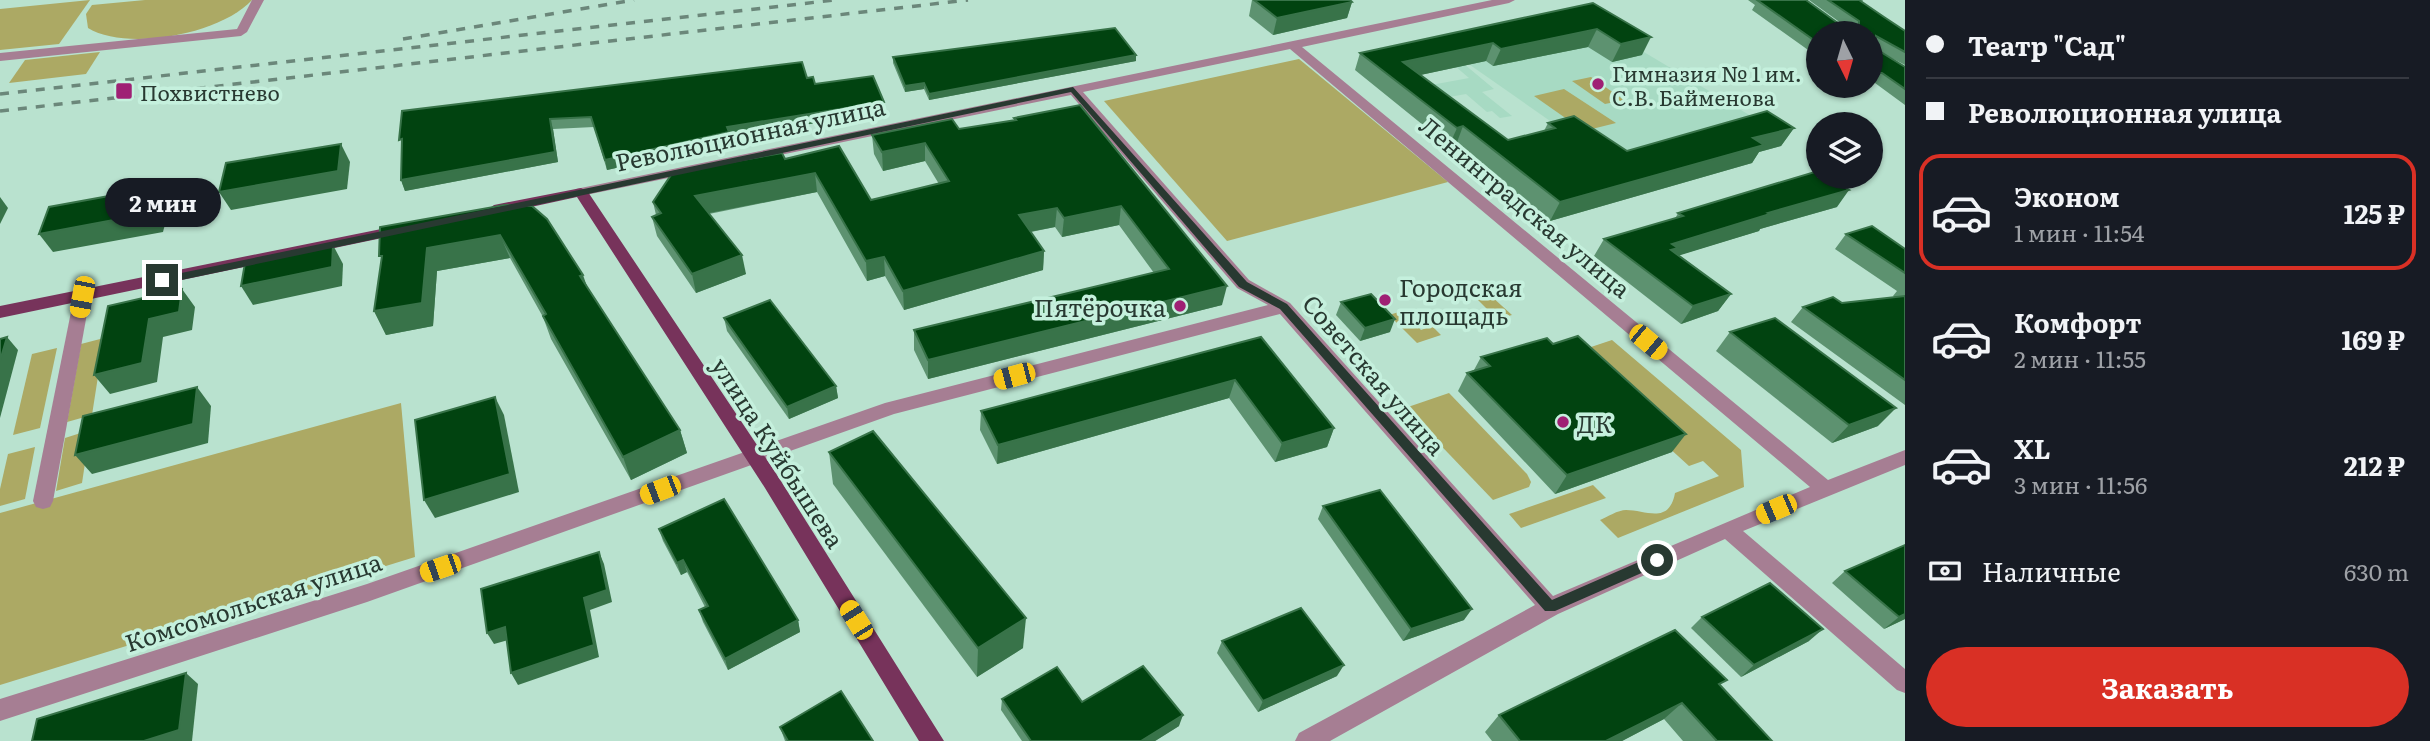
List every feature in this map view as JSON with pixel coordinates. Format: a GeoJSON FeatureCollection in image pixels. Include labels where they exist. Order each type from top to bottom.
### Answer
{"type":"FeatureCollection","features":[{"type":"Feature","properties":{"kind":"main road","name":"Революционная улица"},"geometry":{"type":"LineString","coordinates":[[476,214],[581,192]]}},
{"type":"Feature","properties":{"kind":"main road","name":"улица Куйбышева"},"geometry":{"type":"LineString","coordinates":[[581,192],[754,456],[932,741]]}},
{"type":"Feature","properties":{"kind":"main road"},"geometry":{"type":"LineString","coordinates":[[0,312],[412,227]]}},
{"type":"Feature","properties":{"kind":"street"},"geometry":{"type":"LineString","coordinates":[[0,57],[241,32],[258,0]]}},
{"type":"Feature","properties":{"kind":"street","name":"Революционная улица"},"geometry":{"type":"LineString","coordinates":[[581,192],[1509,0]]}},
{"type":"Feature","properties":{"kind":"street","name":"Ленинградская улица"},"geometry":{"type":"LineString","coordinates":[[1291,44],[1824,488]]}},
{"type":"Feature","properties":{"kind":"street","name":"Советская улица"},"geometry":{"type":"LineString","coordinates":[[1073,89],[1243,284],[1284,307],[1550,607]]}},
{"type":"Feature","properties":{"kind":"street"},"geometry":{"type":"LineString","coordinates":[[43,500],[82,297]]}},
{"type":"Feature","properties":{"kind":"street","name":"Комсомольская улица"},"geometry":{"type":"LineString","coordinates":[[0,710],[367,593],[891,408],[1284,307]]}},
{"type":"Feature","properties":{"kind":"street"},"geometry":{"type":"LineString","coordinates":[[1307,741],[1550,607],[1824,488],[1905,457]]}},
{"type":"Feature","properties":{"kind":"street"},"geometry":{"type":"LineString","coordinates":[[1727,529],[1905,683]]}},
{"type":"Feature","properties":{"kind":"shaded area"},"geometry":{"type":"Polygon","coordinates":[[[90,0],[59,44],[0,50],[0,9],[90,0]]]}},
{"type":"Feature","properties":{"kind":"shaded area"},"geometry":{"type":"Polygon","coordinates":[[[145,0],[252,0],[238,12],[219,22],[173,36],[126,39],[88,28],[86,14],[92,5],[145,0]]]}},
{"type":"Feature","properties":{"kind":"shaded area","name":"Гимназия № 1 им. С.В. Байменова"},"geometry":{"type":"Polygon","coordinates":[[[1577,12],[1766,125],[1616,167],[1440,44],[1577,12]]]}},
{"type":"Feature","properties":{"kind":"shaded area"},"geometry":{"type":"Polygon","coordinates":[[[100,52],[86,74],[9,83],[25,60],[100,52]]]}},
{"type":"Feature","properties":{"kind":"shaded area"},"geometry":{"type":"Polygon","coordinates":[[[1299,59],[1448,182],[1227,241],[1104,101],[1299,59]]]}},
{"type":"Feature","properties":{"kind":"shaded area"},"geometry":{"type":"Polygon","coordinates":[[[1464,64],[1494,89],[1482,92],[1512,116],[1500,118],[1492,111],[1487,112],[1466,94],[1427,101],[1431,85],[1469,78],[1455,66],[1464,64]]]}},
{"type":"Feature","properties":{"kind":"shaded area"},"geometry":{"type":"Polygon","coordinates":[[[1591,77],[1624,100],[1605,104],[1572,81],[1591,77]]]}},
{"type":"Feature","properties":{"kind":"shaded area"},"geometry":{"type":"Polygon","coordinates":[[[1564,89],[1616,123],[1584,131],[1534,96],[1564,89]]]}},
{"type":"Feature","properties":{"kind":"shaded area"},"geometry":{"type":"Polygon","coordinates":[[[1480,286],[1512,315],[1487,322],[1478,313],[1488,310],[1467,289],[1480,286]]]}},
{"type":"Feature","properties":{"kind":"shaded area"},"geometry":{"type":"Polygon","coordinates":[[[1402,311],[1421,330],[1432,326],[1441,335],[1417,343],[1389,315],[1402,311]]]}},
{"type":"Feature","properties":{"kind":"shaded area"},"geometry":{"type":"Polygon","coordinates":[[[104,338],[92,415],[67,422],[81,344],[104,338]]]}},
{"type":"Feature","properties":{"kind":"shaded area"},"geometry":{"type":"Polygon","coordinates":[[[1612,340],[1741,450],[1744,487],[1618,538],[1600,520],[1623,510],[1656,514],[1662,512],[1668,509],[1675,493],[1719,476],[1703,461],[1689,466],[1567,355],[1612,340]]]}},
{"type":"Feature","properties":{"kind":"shaded area"},"geometry":{"type":"Polygon","coordinates":[[[57,348],[40,428],[13,435],[32,354],[57,348]]]}},
{"type":"Feature","properties":{"kind":"shaded area"},"geometry":{"type":"Polygon","coordinates":[[[1449,393],[1527,474],[1531,482],[1529,487],[1493,500],[1405,408],[1449,393]]]}},
{"type":"Feature","properties":{"kind":"shaded area"},"geometry":{"type":"Polygon","coordinates":[[[401,403],[415,557],[0,685],[0,513],[401,403]]]}},
{"type":"Feature","properties":{"kind":"shaded area"},"geometry":{"type":"Polygon","coordinates":[[[90,430],[82,483],[56,491],[65,438],[90,430]]]}},
{"type":"Feature","properties":{"kind":"shaded area"},"geometry":{"type":"Polygon","coordinates":[[[35,447],[25,499],[0,506],[0,489],[8,454],[35,447]]]}},
{"type":"Feature","properties":{"kind":"shaded area"},"geometry":{"type":"Polygon","coordinates":[[[1593,485],[1606,498],[1521,528],[1509,514],[1593,485]]]}},
{"type":"Feature","properties":{"kind":"building"},"geometry":{"type":"Polygon","coordinates":[[[1254,0],[1350,0],[1352,2],[1277,18],[1254,0]]]}},
{"type":"Feature","properties":{"kind":"building"},"geometry":{"type":"Polygon","coordinates":[[[1757,0],[1806,0],[1835,21],[1806,21],[1806,35],[1757,0]]]}},
{"type":"Feature","properties":{"kind":"building"},"geometry":{"type":"Polygon","coordinates":[[[1828,0],[1859,0],[1905,31],[1905,52],[1883,40],[1883,21],[1859,21],[1828,0]]]}},
{"type":"Feature","properties":{"kind":"building"},"geometry":{"type":"Polygon","coordinates":[[[1593,3],[1651,37],[1621,44],[1597,29],[1501,49],[1493,43],[1403,62],[1508,140],[1555,128],[1548,123],[1574,116],[1627,151],[1767,111],[1794,128],[1753,138],[1764,145],[1560,202],[1463,126],[1457,128],[1360,53],[1593,3]]]}},
{"type":"Feature","properties":{"kind":"building"},"geometry":{"type":"Polygon","coordinates":[[[1115,28],[1136,55],[929,94],[924,83],[905,86],[893,57],[1115,28]]]}},
{"type":"Feature","properties":{"kind":"building"},"geometry":{"type":"Polygon","coordinates":[[[1883,53],[1905,67],[1905,89],[1883,74],[1883,53]]]}},
{"type":"Feature","properties":{"kind":"building"},"geometry":{"type":"Polygon","coordinates":[[[802,62],[807,78],[813,77],[815,84],[873,76],[884,102],[727,127],[729,132],[605,160],[591,117],[550,119],[555,152],[401,180],[402,139],[399,140],[402,111],[802,62]]]}},
{"type":"Feature","properties":{"kind":"building"},"geometry":{"type":"Polygon","coordinates":[[[1080,105],[1227,286],[928,360],[914,330],[1169,269],[1121,206],[1064,218],[1057,208],[1019,215],[1044,251],[903,291],[884,257],[866,261],[815,173],[695,196],[742,255],[692,274],[652,217],[661,213],[653,202],[673,172],[782,153],[785,159],[839,146],[871,200],[949,181],[925,143],[882,152],[872,135],[952,119],[959,129],[1016,120],[1014,118],[1080,105]]]}},
{"type":"Feature","properties":{"kind":"building"},"geometry":{"type":"Polygon","coordinates":[[[341,144],[338,171],[219,192],[226,163],[341,144]]]}},
{"type":"Feature","properties":{"kind":"building"},"geometry":{"type":"Polygon","coordinates":[[[1806,175],[1806,189],[1849,190],[1672,244],[1678,248],[1671,250],[1731,294],[1693,306],[1604,239],[1683,216],[1678,213],[1806,175]]]}},
{"type":"Feature","properties":{"kind":"building"},"geometry":{"type":"Polygon","coordinates":[[[158,187],[151,213],[39,234],[49,207],[158,187]]]}},
{"type":"Feature","properties":{"kind":"building"},"geometry":{"type":"Polygon","coordinates":[[[505,205],[532,206],[547,219],[583,275],[580,276],[680,430],[623,457],[500,235],[427,248],[422,303],[374,311],[382,256],[379,256],[380,227],[505,205]]]}},
{"type":"Feature","properties":{"kind":"building"},"geometry":{"type":"Polygon","coordinates":[[[1872,226],[1905,249],[1905,273],[1846,234],[1872,226]]]}},
{"type":"Feature","properties":{"kind":"building"},"geometry":{"type":"Polygon","coordinates":[[[333,245],[332,267],[241,286],[245,263],[333,245]]]}},
{"type":"Feature","properties":{"kind":"building"},"geometry":{"type":"Polygon","coordinates":[[[182,289],[179,312],[149,319],[142,363],[94,375],[108,306],[182,289]]]}},
{"type":"Feature","properties":{"kind":"building"},"geometry":{"type":"Polygon","coordinates":[[[1371,294],[1395,319],[1365,328],[1341,302],[1371,294]]]}},
{"type":"Feature","properties":{"kind":"building"},"geometry":{"type":"Polygon","coordinates":[[[1905,296],[1905,380],[1803,307],[1833,297],[1842,303],[1905,296]]]}},
{"type":"Feature","properties":{"kind":"building"},"geometry":{"type":"Polygon","coordinates":[[[770,300],[836,386],[787,407],[724,318],[770,300]]]}},
{"type":"Feature","properties":{"kind":"building"},"geometry":{"type":"Polygon","coordinates":[[[1775,318],[1896,408],[1849,425],[1730,332],[1775,318]]]}},
{"type":"Feature","properties":{"kind":"building","name":"ДК"},"geometry":{"type":"Polygon","coordinates":[[[1578,336],[1686,434],[1567,475],[1467,373],[1490,366],[1481,357],[1547,338],[1553,344],[1578,336]]]}},
{"type":"Feature","properties":{"kind":"building"},"geometry":{"type":"Polygon","coordinates":[[[7,337],[0,361],[0,339],[7,337]]]}},
{"type":"Feature","properties":{"kind":"building"},"geometry":{"type":"Polygon","coordinates":[[[1261,337],[1334,428],[1282,443],[1235,380],[998,445],[981,411],[1261,337]]]}},
{"type":"Feature","properties":{"kind":"building"},"geometry":{"type":"Polygon","coordinates":[[[197,387],[193,424],[75,455],[83,416],[197,387]]]}},
{"type":"Feature","properties":{"kind":"building"},"geometry":{"type":"Polygon","coordinates":[[[495,397],[510,474],[424,500],[415,420],[495,397]]]}},
{"type":"Feature","properties":{"kind":"building"},"geometry":{"type":"Polygon","coordinates":[[[873,431],[1026,618],[978,648],[829,452],[873,431]]]}},
{"type":"Feature","properties":{"kind":"building"},"geometry":{"type":"Polygon","coordinates":[[[1380,490],[1472,609],[1411,629],[1323,506],[1380,490]]]}},
{"type":"Feature","properties":{"kind":"building"},"geometry":{"type":"Polygon","coordinates":[[[724,499],[798,620],[725,659],[699,610],[708,606],[683,560],[677,563],[659,529],[724,499]]]}},
{"type":"Feature","properties":{"kind":"building"},"geometry":{"type":"Polygon","coordinates":[[[1905,545],[1905,614],[1899,617],[1845,571],[1905,545]]]}},
{"type":"Feature","properties":{"kind":"building"},"geometry":{"type":"Polygon","coordinates":[[[599,552],[607,590],[584,598],[594,645],[511,673],[505,627],[487,633],[481,589],[599,552]]]}},
{"type":"Feature","properties":{"kind":"building"},"geometry":{"type":"Polygon","coordinates":[[[1770,583],[1823,629],[1754,665],[1702,617],[1770,583]]]}},
{"type":"Feature","properties":{"kind":"building"},"geometry":{"type":"Polygon","coordinates":[[[1301,608],[1344,665],[1263,701],[1222,641],[1301,608]]]}},
{"type":"Feature","properties":{"kind":"building"},"geometry":{"type":"Polygon","coordinates":[[[1675,630],[1727,680],[1719,684],[1772,741],[1717,741],[1682,703],[1606,741],[1520,741],[1499,715],[1675,630]]]}},
{"type":"Feature","properties":{"kind":"building"},"geometry":{"type":"Polygon","coordinates":[[[1143,666],[1183,715],[1141,741],[1031,741],[1002,699],[1057,667],[1082,702],[1143,666]]]}},
{"type":"Feature","properties":{"kind":"building"},"geometry":{"type":"Polygon","coordinates":[[[186,673],[179,730],[144,741],[32,741],[37,719],[186,673]]]}},
{"type":"Feature","properties":{"kind":"building"},"geometry":{"type":"Polygon","coordinates":[[[841,691],[873,741],[788,741],[780,727],[841,691]]]}},
{"type":"Feature","properties":{"kind":"railway"},"geometry":{"type":"LineString","coordinates":[[403,39],[634,0]]}},
{"type":"Feature","properties":{"kind":"railway"},"geometry":{"type":"LineString","coordinates":[[0,94],[835,0]]}},
{"type":"Feature","properties":{"kind":"railway"},"geometry":{"type":"LineString","coordinates":[[0,111],[968,0]]}},
{"type":"Feature","properties":{"kind":"place","name":"Гимназия № 1 им. С.В. Байменова"},"geometry":{"type":"Point","coordinates":[1598,84]}},
{"type":"Feature","properties":{"kind":"place","name":"Похвистнево"},"geometry":{"type":"Point","coordinates":[124,91]}},
{"type":"Feature","properties":{"kind":"place","name":"Городская площадь"},"geometry":{"type":"Point","coordinates":[1385,300]}},
{"type":"Feature","properties":{"kind":"place","name":"Пятёрочка"},"geometry":{"type":"Point","coordinates":[1180,306]}},
{"type":"Feature","properties":{"kind":"place","name":"ДК"},"geometry":{"type":"Point","coordinates":[1563,422]}},
{"type":"Feature","properties":{"kind":"route"},"geometry":{"type":"LineString","coordinates":[[162,280],[1073,89],[1243,284],[1284,307],[1550,607],[1657,560]]}}]}
